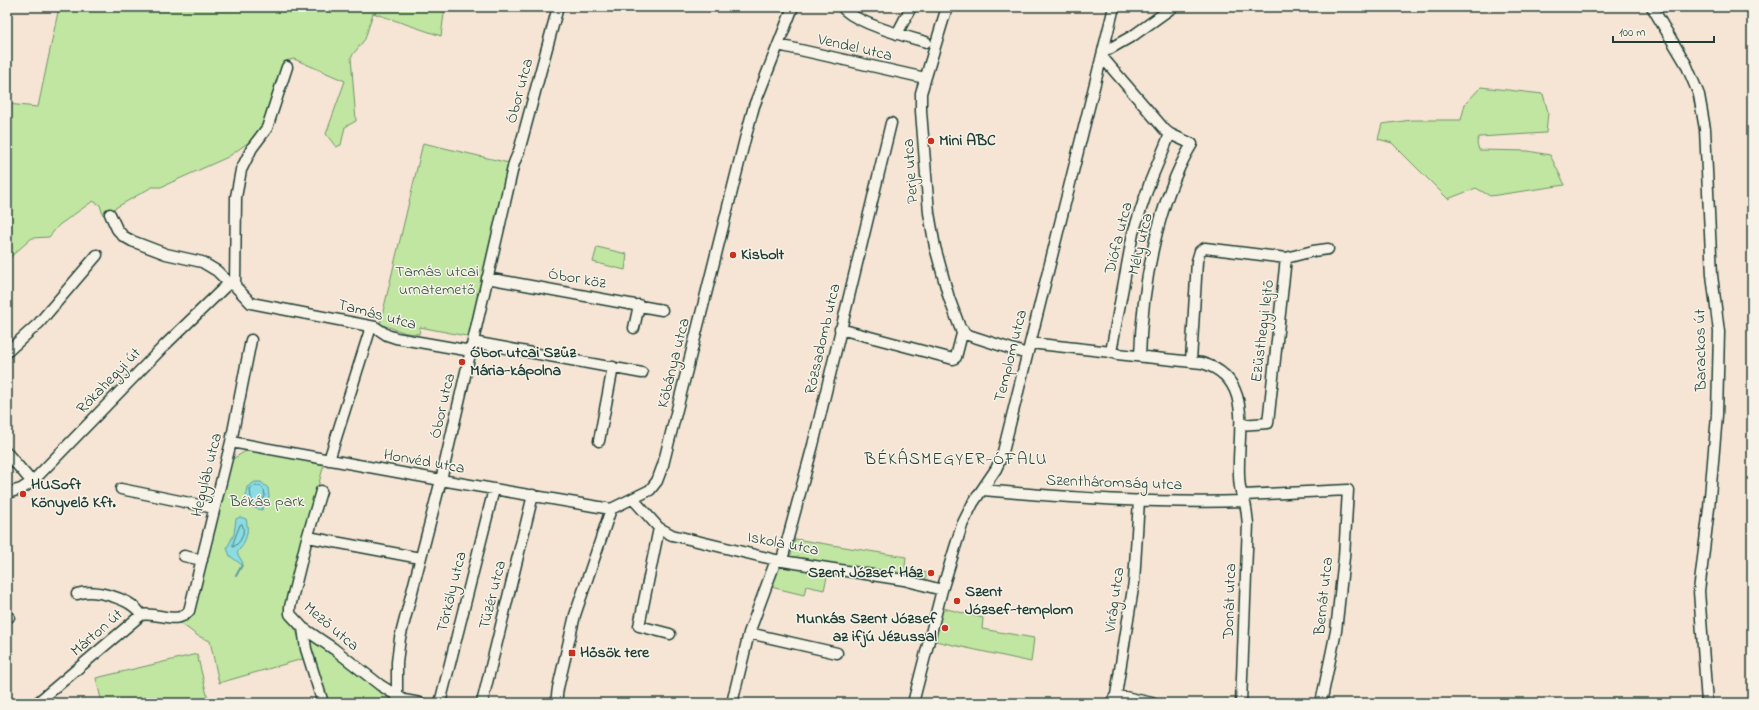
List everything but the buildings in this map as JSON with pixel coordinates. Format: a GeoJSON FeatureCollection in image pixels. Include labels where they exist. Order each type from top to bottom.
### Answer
{"type":"FeatureCollection","features":[{"type":"Feature","properties":{"kind":"street","name":"Óbor utca"},"geometry":{"type":"LineString","coordinates":[[397,697],[398,651],[420,558],[441,480],[514,163],[519,152],[558,7]]}},
{"type":"Feature","properties":{"kind":"street","name":"Kőbánya utca"},"geometry":{"type":"LineString","coordinates":[[611,509],[652,488],[657,481],[663,465],[754,106],[793,7]]}},
{"type":"Feature","properties":{"kind":"street"},"geometry":{"type":"LineString","coordinates":[[842,7],[846,12],[897,34],[926,42]]}},
{"type":"Feature","properties":{"kind":"street"},"geometry":{"type":"LineString","coordinates":[[897,34],[911,7]]}},
{"type":"Feature","properties":{"kind":"street","name":"Perje utca"},"geometry":{"type":"LineString","coordinates":[[946,7],[921,93],[929,214],[935,247],[947,290],[962,331]]}},
{"type":"Feature","properties":{"kind":"street","name":"Templom utca"},"geometry":{"type":"LineString","coordinates":[[913,703],[942,590],[962,525],[973,503],[996,469],[1002,456],[1114,7]]}},
{"type":"Feature","properties":{"kind":"street"},"geometry":{"type":"LineString","coordinates":[[1170,134],[1103,55],[1134,35],[1172,7]]}},
{"type":"Feature","properties":{"kind":"street","name":"Barackos út"},"geometry":{"type":"LineString","coordinates":[[1652,7],[1686,64],[1699,95],[1705,129],[1712,275],[1718,332],[1718,415],[1699,591],[1706,703]]}},
{"type":"Feature","properties":{"kind":"street","name":"Vendel utca"},"geometry":{"type":"LineString","coordinates":[[778,45],[925,78]]}},
{"type":"Feature","properties":{"kind":"street"},"geometry":{"type":"LineString","coordinates":[[232,284],[236,197],[241,170],[252,148],[267,128],[287,67]]}},
{"type":"Feature","properties":{"kind":"street","name":"Rózsadomb utca"},"geometry":{"type":"LineString","coordinates":[[732,703],[750,633],[779,560],[813,445],[840,328],[891,123]]}},
{"type":"Feature","properties":{"kind":"street","name":"Mély utca"},"geometry":{"type":"LineString","coordinates":[[1140,356],[1141,317],[1160,222],[1175,174],[1192,144],[1170,134]]}},
{"type":"Feature","properties":{"kind":"street","name":"Diófa utca"},"geometry":{"type":"LineString","coordinates":[[1111,352],[1133,233],[1150,182],[1170,134]]}},
{"type":"Feature","properties":{"kind":"street","name":"Tamás utca"},"geometry":{"type":"LineString","coordinates":[[110,214],[117,229],[132,241],[166,254],[202,262],[217,271],[247,300],[258,306],[375,327],[386,335],[396,338],[613,367],[642,373]]}},
{"type":"Feature","properties":{"kind":"street"},"geometry":{"type":"LineString","coordinates":[[1191,361],[1197,261],[1200,251],[1205,248],[1286,258]]}},
{"type":"Feature","properties":{"kind":"street","name":"Ezüsthegyi lejtő"},"geometry":{"type":"LineString","coordinates":[[1240,425],[1268,423],[1286,258],[1328,249]]}},
{"type":"Feature","properties":{"kind":"street"},"geometry":{"type":"LineString","coordinates":[[7,352],[39,323],[97,255]]}},
{"type":"Feature","properties":{"kind":"street","name":"Óbor köz"},"geometry":{"type":"LineString","coordinates":[[487,278],[662,310]]}},
{"type":"Feature","properties":{"kind":"street","name":"Rókahegyi út"},"geometry":{"type":"LineString","coordinates":[[7,493],[21,489],[32,482],[165,344],[232,284]]}},
{"type":"Feature","properties":{"kind":"street"},"geometry":{"type":"LineString","coordinates":[[634,328],[639,305]]}},
{"type":"Feature","properties":{"kind":"street"},"geometry":{"type":"LineString","coordinates":[[329,460],[370,330],[375,327]]}},
{"type":"Feature","properties":{"kind":"street"},"geometry":{"type":"LineString","coordinates":[[840,328],[953,359],[956,357],[962,331],[1027,354]]}},
{"type":"Feature","properties":{"kind":"street","name":"Hegyláb utca"},"geometry":{"type":"LineString","coordinates":[[186,614],[191,605],[231,442],[251,340]]}},
{"type":"Feature","properties":{"kind":"street","name":"Donát utca"},"geometry":{"type":"LineString","coordinates":[[1030,342],[1117,354],[1191,361],[1213,366],[1227,378],[1236,393],[1239,404],[1242,495],[1248,523],[1241,703]]}},
{"type":"Feature","properties":{"kind":"street"},"geometry":{"type":"LineString","coordinates":[[599,441],[613,367]]}},
{"type":"Feature","properties":{"kind":"street","name":"Honvéd utca"},"geometry":{"type":"LineString","coordinates":[[231,442],[611,509]]}},
{"type":"Feature","properties":{"kind":"street"},"geometry":{"type":"LineString","coordinates":[[7,453],[32,482]]}},
{"type":"Feature","properties":{"kind":"street","name":"Törköly utca"},"geometry":{"type":"LineString","coordinates":[[440,703],[494,488]]}},
{"type":"Feature","properties":{"kind":"street"},"geometry":{"type":"LineString","coordinates":[[121,489],[214,508]]}},
{"type":"Feature","properties":{"kind":"street","name":"Szentháromság utca"},"geometry":{"type":"LineString","coordinates":[[983,490],[1055,497],[1140,500],[1348,490]]}},
{"type":"Feature","properties":{"kind":"street","name":"Bernát utca"},"geometry":{"type":"LineString","coordinates":[[1321,703],[1336,631],[1344,557],[1348,490]]}},
{"type":"Feature","properties":{"kind":"street","name":"Mező utca"},"geometry":{"type":"LineString","coordinates":[[321,491],[290,607],[290,614],[304,628],[397,697],[420,703]]}},
{"type":"Feature","properties":{"kind":"street","name":"Tüzér utca"},"geometry":{"type":"LineString","coordinates":[[482,703],[532,495]]}},
{"type":"Feature","properties":{"kind":"street","name":"Iskola utca"},"geometry":{"type":"LineString","coordinates":[[633,499],[659,528],[672,535],[779,560],[904,580],[942,590]]}},
{"type":"Feature","properties":{"kind":"street","name":"Virág utca"},"geometry":{"type":"LineString","coordinates":[[1114,699],[1134,582],[1138,546],[1140,500]]}},
{"type":"Feature","properties":{"kind":"street"},"geometry":{"type":"LineString","coordinates":[[556,703],[558,688],[576,615],[601,534],[611,509]]}},
{"type":"Feature","properties":{"kind":"street"},"geometry":{"type":"LineString","coordinates":[[659,528],[639,626],[670,634]]}},
{"type":"Feature","properties":{"kind":"street"},"geometry":{"type":"LineString","coordinates":[[308,537],[420,558]]}},
{"type":"Feature","properties":{"kind":"street"},"geometry":{"type":"LineString","coordinates":[[184,556],[202,560]]}},
{"type":"Feature","properties":{"kind":"street"},"geometry":{"type":"LineString","coordinates":[[78,594],[94,592],[124,601],[138,610],[141,615]]}},
{"type":"Feature","properties":{"kind":"street","name":"Márton út"},"geometry":{"type":"LineString","coordinates":[[37,703],[141,615],[156,614],[178,618],[186,614]]}},
{"type":"Feature","properties":{"kind":"street"},"geometry":{"type":"LineString","coordinates":[[304,628],[306,649],[323,703]]}},
{"type":"Feature","properties":{"kind":"street"},"geometry":{"type":"LineString","coordinates":[[750,633],[836,653]]}},
{"type":"Feature","properties":{"kind":"street"},"geometry":{"type":"LineString","coordinates":[[1114,699],[1152,703]]}},
{"type":"Feature","properties":{"kind":"green space"},"geometry":{"type":"Polygon","coordinates":[[[59,7],[445,7],[441,36],[373,13],[365,39],[351,57],[356,121],[345,127],[341,145],[336,147],[326,134],[345,81],[294,59],[285,61],[263,129],[256,137],[228,157],[161,187],[152,187],[103,215],[100,205],[93,201],[59,225],[49,237],[32,238],[7,260],[7,104],[38,107],[59,7]]]}},
{"type":"Feature","properties":{"kind":"green space"},"geometry":{"type":"Polygon","coordinates":[[[1481,87],[1543,94],[1548,112],[1546,133],[1479,137],[1477,143],[1479,150],[1528,151],[1550,155],[1565,185],[1490,196],[1476,188],[1448,199],[1392,143],[1378,139],[1382,124],[1411,120],[1461,120],[1465,104],[1481,87]]]}},
{"type":"Feature","properties":{"kind":"green space","name":"Tamás utcai urnatemető"},"geometry":{"type":"Polygon","coordinates":[[[423,143],[509,163],[471,337],[420,327],[419,334],[406,333],[380,324],[423,143]]]}},
{"type":"Feature","properties":{"kind":"green space"},"geometry":{"type":"Polygon","coordinates":[[[597,247],[627,254],[625,270],[593,262],[597,247]]]}},
{"type":"Feature","properties":{"kind":"green space","name":"Békás park"},"geometry":{"type":"Polygon","coordinates":[[[252,450],[324,464],[285,613],[296,630],[306,658],[219,683],[210,641],[198,636],[179,622],[190,617],[231,460],[244,452],[252,450]]]}},
{"type":"Feature","properties":{"kind":"green space"},"geometry":{"type":"Polygon","coordinates":[[[795,539],[906,557],[905,567],[927,573],[925,582],[898,574],[790,558],[795,539]]]}},
{"type":"Feature","properties":{"kind":"green space"},"geometry":{"type":"Polygon","coordinates":[[[780,565],[828,573],[824,590],[806,586],[804,595],[771,587],[780,565]]]}},
{"type":"Feature","properties":{"kind":"green space"},"geometry":{"type":"Polygon","coordinates":[[[943,608],[983,618],[982,629],[1034,638],[1031,662],[935,641],[943,608]]]}},
{"type":"Feature","properties":{"kind":"green space"},"geometry":{"type":"Polygon","coordinates":[[[304,636],[333,649],[404,703],[323,703],[304,636]]]}},
{"type":"Feature","properties":{"kind":"green space"},"geometry":{"type":"Polygon","coordinates":[[[197,654],[209,703],[102,703],[96,678],[197,654]]]}},
{"type":"Feature","properties":{"kind":"water"},"geometry":{"type":"Polygon","coordinates":[[[255,482],[261,482],[268,488],[269,497],[262,510],[251,507],[248,502],[246,493],[247,487],[255,482]]]}},
{"type":"Feature","properties":{"kind":"water"},"geometry":{"type":"Polygon","coordinates":[[[240,517],[246,519],[247,528],[247,534],[243,545],[237,553],[243,563],[242,565],[230,556],[227,548],[234,534],[236,519],[240,517]]]}},
{"type":"Feature","properties":{"kind":"waterway"},"geometry":{"type":"LineString","coordinates":[[236,576],[242,565]]}},
{"type":"Feature","properties":{"kind":"place","name":"Mini ABC"},"geometry":{"type":"Point","coordinates":[931,141]}},
{"type":"Feature","properties":{"kind":"place","name":"Kisbolt"},"geometry":{"type":"Point","coordinates":[733,255]}},
{"type":"Feature","properties":{"kind":"place","name":"Óbor utcai Szűz Mária-kápolna"},"geometry":{"type":"Point","coordinates":[462,362]}},
{"type":"Feature","properties":{"kind":"place","name":"HUSoft Könyvelő Kft."},"geometry":{"type":"Point","coordinates":[23,494]}},
{"type":"Feature","properties":{"kind":"place","name":"Szent József Ház"},"geometry":{"type":"Point","coordinates":[931,573]}},
{"type":"Feature","properties":{"kind":"place","name":"Szent József-templom"},"geometry":{"type":"Point","coordinates":[957,601]}},
{"type":"Feature","properties":{"kind":"place","name":"Munkás Szent József az ifjú Jézussal"},"geometry":{"type":"Point","coordinates":[945,628]}},
{"type":"Feature","properties":{"kind":"place","name":"Hősök tere"},"geometry":{"type":"Point","coordinates":[572,653]}},
{"type":"Feature","properties":{"kind":"district","name":"BÉKÁSMEGYER-ÓFALU"},"geometry":{"type":"Point","coordinates":[956,459]}}]}
